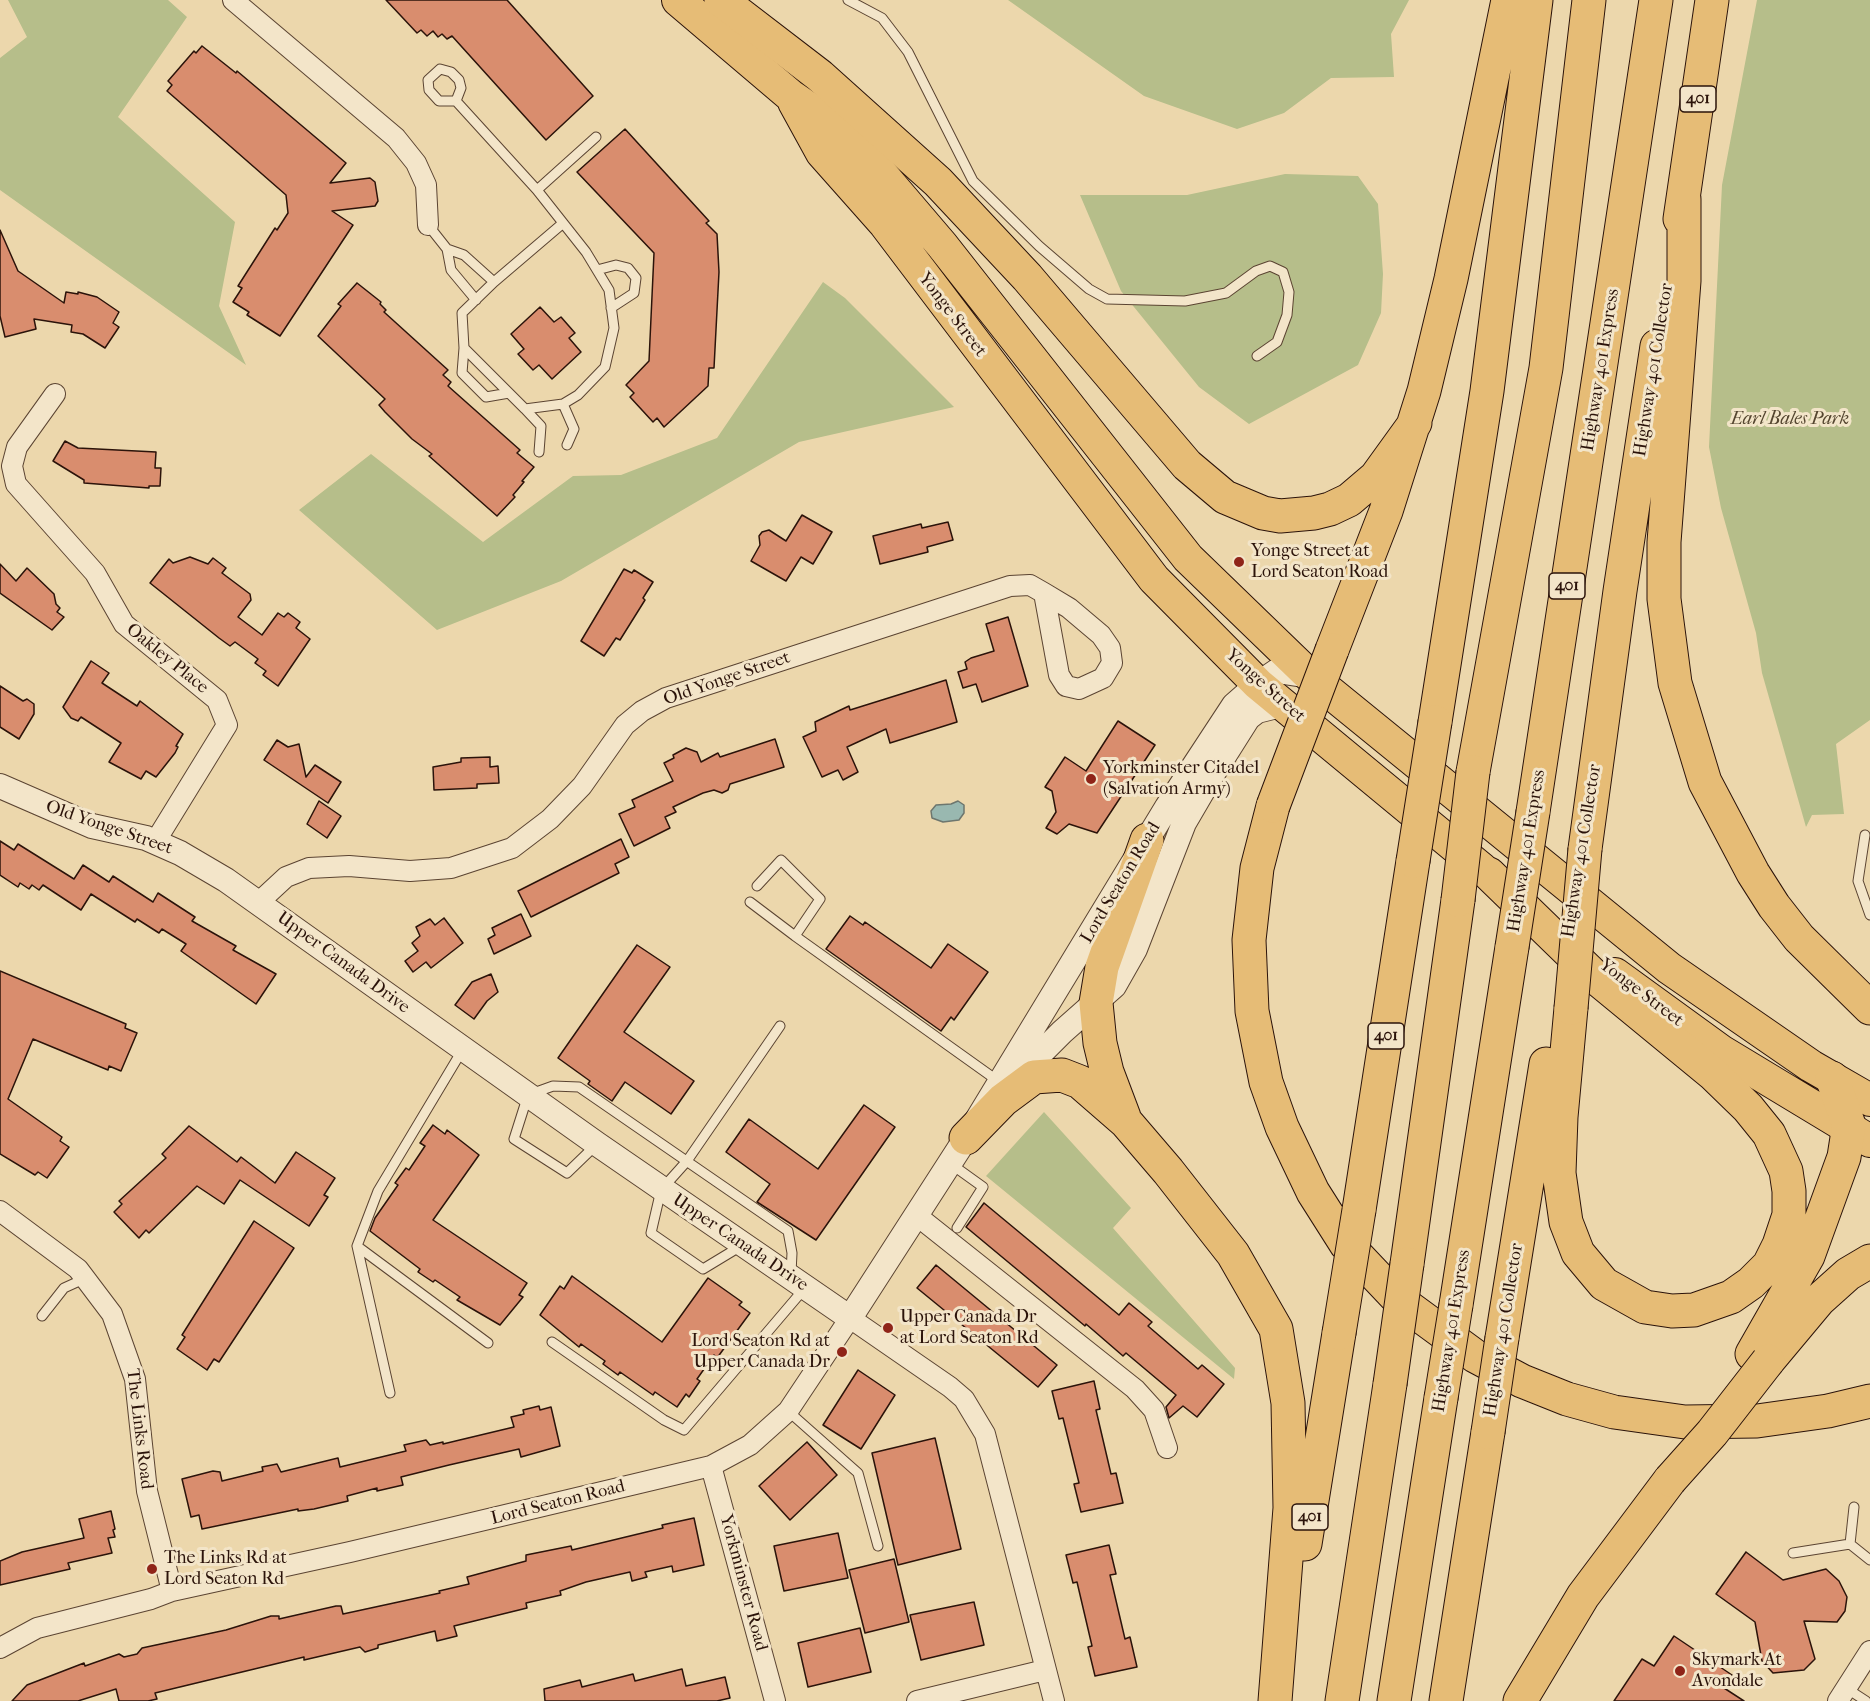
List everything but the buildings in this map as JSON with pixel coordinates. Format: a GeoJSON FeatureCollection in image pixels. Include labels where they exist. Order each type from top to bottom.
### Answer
{"type":"FeatureCollection","features":[{"type":"Feature","properties":{"kind":"highway"},"geometry":{"type":"LineString","coordinates":[[721,0],[837,91],[938,182],[1027,277],[1187,465],[1225,497],[1263,513],[1280,516],[1330,509],[1349,500],[1376,477],[1415,423]]}},
{"type":"Feature","properties":{"kind":"highway"},"geometry":{"type":"LineString","coordinates":[[1508,0],[1452,279],[1415,423],[1386,511],[1273,806],[1257,868],[1249,940],[1252,1011],[1266,1082],[1291,1149],[1321,1206],[1346,1244],[1400,1301],[1467,1352],[1522,1381],[1567,1399],[1614,1412],[1685,1422],[1747,1422],[1804,1415],[1870,1401]]}},
{"type":"Feature","properties":{"kind":"highway","name":"401"},"geometry":{"type":"LineString","coordinates":[[1276,1701],[1359,1210],[1487,390],[1536,0]]}},
{"type":"Feature","properties":{"kind":"highway"},"geometry":{"type":"LineString","coordinates":[[1342,1701],[1407,1264],[1458,900],[1473,772],[1546,368],[1589,0]]}},
{"type":"Feature","properties":{"kind":"highway","name":"Highway 401 Express"},"geometry":{"type":"LineString","coordinates":[[1394,1701],[1603,360],[1656,0]]}},
{"type":"Feature","properties":{"kind":"highway","name":"401"},"geometry":{"type":"LineString","coordinates":[[1658,425],[1684,281],[1684,199],[1712,0]]}},
{"type":"Feature","properties":{"kind":"highway"},"geometry":{"type":"LineString","coordinates":[[1658,425],[1664,542],[1664,598],[1672,669],[1700,768],[1737,847],[1774,906],[1817,958],[1870,1008]]}},
{"type":"Feature","properties":{"kind":"highway","name":"Highway 401 Collector"},"geometry":{"type":"LineString","coordinates":[[1446,1701],[1502,1338],[1564,1001],[1620,591],[1658,425]]}},
{"type":"Feature","properties":{"kind":"highway"},"geometry":{"type":"LineString","coordinates":[[1126,1122],[1107,1072],[1100,1043],[1096,1003],[1102,967],[1147,840]]}},
{"type":"Feature","properties":{"kind":"highway"},"geometry":{"type":"LineString","coordinates":[[1488,874],[1595,977],[1713,1074],[1748,1108],[1768,1134],[1786,1171],[1789,1215],[1779,1245],[1768,1264],[1752,1283],[1731,1297],[1694,1310],[1672,1311],[1645,1307],[1604,1284],[1592,1273],[1578,1253],[1566,1222],[1559,1173],[1564,1001]]}},
{"type":"Feature","properties":{"kind":"highway"},"geometry":{"type":"LineString","coordinates":[[958,1150],[1021,1086],[1034,1077],[1062,1075],[1080,1082],[1126,1122],[1233,1254],[1275,1329],[1288,1403],[1290,1508],[1276,1701]]}},
{"type":"Feature","properties":{"kind":"highway"},"geometry":{"type":"LineString","coordinates":[[1520,1701],[1583,1596],[1670,1480],[1712,1432],[1760,1357],[1813,1243],[1845,1157],[1860,1135],[1832,1078]]}},
{"type":"Feature","properties":{"kind":"highway"},"geometry":{"type":"LineString","coordinates":[[1760,1357],[1819,1300],[1848,1275],[1870,1261]]}},
{"type":"Feature","properties":{"kind":"main road","name":"Yonge Street"},"geometry":{"type":"LineString","coordinates":[[678,0],[791,96],[849,136],[942,245],[1188,558],[1310,676],[1669,968],[1832,1078],[1870,1100]]}},
{"type":"Feature","properties":{"kind":"main road","name":"Yonge Street"},"geometry":{"type":"LineString","coordinates":[[791,96],[822,153],[885,224],[1154,579],[1258,684],[1488,874],[1681,1024],[1762,1078],[1860,1135]]}},
{"type":"Feature","properties":{"kind":"street"},"geometry":{"type":"LineString","coordinates":[[233,0],[396,138],[416,163],[426,185],[428,225]]}},
{"type":"Feature","properties":{"kind":"street","name":"Oakley Place"},"geometry":{"type":"LineString","coordinates":[[55,394],[17,447],[12,466],[16,484],[95,573],[124,624],[217,700],[227,725],[155,842]]}},
{"type":"Feature","properties":{"kind":"street","name":"Old Yonge Street"},"geometry":{"type":"LineString","coordinates":[[0,786],[92,826],[128,832],[180,853],[259,902],[286,877],[309,868],[349,866],[410,871],[451,868],[512,848],[550,819],[582,786],[625,725],[642,711],[666,698],[1010,586],[1030,585],[1044,593],[1069,608],[1101,635],[1110,648],[1112,663],[1103,678],[1079,690],[1066,686],[1059,675],[1044,593]]}},
{"type":"Feature","properties":{"kind":"street","name":"Lord Seaton Road"},"geometry":{"type":"LineString","coordinates":[[0,1648],[37,1628],[151,1599],[172,1591],[362,1550],[711,1466],[750,1445],[788,1410],[850,1318],[958,1150],[1147,840],[1234,705],[1277,671],[1310,676]]}},
{"type":"Feature","properties":{"kind":"street","name":"Lord Seaton Road"},"geometry":{"type":"LineString","coordinates":[[958,1150],[1011,1083],[1062,1032],[1114,986],[1135,949],[1184,823],[1212,775],[1248,718],[1257,711],[1285,704]]}},
{"type":"Feature","properties":{"kind":"street","name":"Upper Canada Drive"},"geometry":{"type":"LineString","coordinates":[[259,902],[661,1190],[950,1387],[963,1399],[985,1434],[1054,1701]]}},
{"type":"Feature","properties":{"kind":"street","name":"The Links Road"},"geometry":{"type":"LineString","coordinates":[[0,1211],[47,1244],[86,1278],[112,1314],[135,1378],[147,1491],[172,1591]]}},
{"type":"Feature","properties":{"kind":"street"},"geometry":{"type":"LineString","coordinates":[[916,1215],[1136,1389],[1154,1410],[1167,1448]]}},
{"type":"Feature","properties":{"kind":"street","name":"Yorkminster Road"},"geometry":{"type":"LineString","coordinates":[[711,1466],[775,1701]]}},
{"type":"Feature","properties":{"kind":"street"},"geometry":{"type":"LineString","coordinates":[[1842,1695],[1870,1651]]}},
{"type":"Feature","properties":{"kind":"street"},"geometry":{"type":"LineString","coordinates":[[917,1701],[1045,1670]]}},
{"type":"Feature","properties":{"kind":"lane"},"geometry":{"type":"LineString","coordinates":[[848,0],[882,18],[908,52],[973,182],[1039,246],[1089,289],[1107,298],[1185,301],[1226,293],[1256,271],[1270,266],[1282,272],[1289,292],[1287,315],[1277,342],[1257,356]]}},
{"type":"Feature","properties":{"kind":"lane"},"geometry":{"type":"LineString","coordinates":[[456,101],[537,190],[586,252],[609,290],[614,328],[605,368],[579,395],[563,404],[525,409]]}},
{"type":"Feature","properties":{"kind":"lane"},"geometry":{"type":"LineString","coordinates":[[537,190],[596,138]]}},
{"type":"Feature","properties":{"kind":"lane"},"geometry":{"type":"LineString","coordinates":[[509,393],[486,397],[462,373],[464,348],[462,313],[494,282],[562,224]]}},
{"type":"Feature","properties":{"kind":"lane"},"geometry":{"type":"LineString","coordinates":[[428,225],[447,249],[451,270],[476,300]]}},
{"type":"Feature","properties":{"kind":"lane"},"geometry":{"type":"LineString","coordinates":[[447,249],[464,255],[494,282]]}},
{"type":"Feature","properties":{"kind":"lane"},"geometry":{"type":"LineString","coordinates":[[597,270],[616,265],[628,268],[636,278],[634,293],[611,309]]}},
{"type":"Feature","properties":{"kind":"lane"},"geometry":{"type":"LineString","coordinates":[[464,348],[541,426],[539,452]]}},
{"type":"Feature","properties":{"kind":"lane"},"geometry":{"type":"LineString","coordinates":[[563,404],[574,429],[567,446]]}},
{"type":"Feature","properties":{"kind":"lane"},"geometry":{"type":"LineString","coordinates":[[1865,835],[1858,881],[1870,915]]}},
{"type":"Feature","properties":{"kind":"lane"},"geometry":{"type":"LineString","coordinates":[[757,886],[781,860],[820,899],[795,936]]}},
{"type":"Feature","properties":{"kind":"lane"},"geometry":{"type":"LineString","coordinates":[[750,902],[1000,1082]]}},
{"type":"Feature","properties":{"kind":"lane"},"geometry":{"type":"LineString","coordinates":[[743,1245],[702,1269],[651,1233],[661,1190],[687,1161],[780,1026]]}},
{"type":"Feature","properties":{"kind":"lane"},"geometry":{"type":"LineString","coordinates":[[390,1393],[357,1246],[378,1191],[464,1049]]}},
{"type":"Feature","properties":{"kind":"lane"},"geometry":{"type":"LineString","coordinates":[[552,1342],[664,1420],[684,1430],[798,1282],[788,1231],[687,1161],[579,1087],[553,1086],[528,1095],[514,1139],[567,1173],[597,1144]]}},
{"type":"Feature","properties":{"kind":"lane"},"geometry":{"type":"LineString","coordinates":[[957,1228],[983,1187],[958,1150]]}},
{"type":"Feature","properties":{"kind":"lane"},"geometry":{"type":"LineString","coordinates":[[357,1246],[488,1343]]}},
{"type":"Feature","properties":{"kind":"lane"},"geometry":{"type":"LineString","coordinates":[[42,1316],[64,1288],[86,1278]]}},
{"type":"Feature","properties":{"kind":"lane"},"geometry":{"type":"LineString","coordinates":[[788,1410],[858,1473],[878,1546]]}},
{"type":"Feature","properties":{"kind":"lane"},"geometry":{"type":"LineString","coordinates":[[1850,1544],[1854,1507]]}},
{"type":"Feature","properties":{"kind":"lane"},"geometry":{"type":"LineString","coordinates":[[1793,1553],[1850,1544],[1870,1560]]}},
{"type":"Feature","properties":{"kind":"lane"},"geometry":{"type":"LineString","coordinates":[[1842,1695],[1866,1701]]}},
{"type":"Feature","properties":{"kind":"green space"},"geometry":{"type":"Polygon","coordinates":[[[8,0],[168,0],[187,17],[118,117],[235,222],[219,306],[246,365],[0,190],[0,58],[27,37],[8,0]]]}},
{"type":"Feature","properties":{"kind":"green space"},"geometry":{"type":"Polygon","coordinates":[[[1008,0],[1409,0],[1391,34],[1394,77],[1331,78],[1284,113],[1237,129],[1144,96],[1008,0]]]}},
{"type":"Feature","properties":{"kind":"green space","name":"Earl Bales Park"},"geometry":{"type":"Polygon","coordinates":[[[1757,0],[1870,0],[1870,720],[1836,744],[1844,814],[1812,815],[1806,827],[1762,673],[1756,633],[1721,508],[1709,447],[1722,185],[1757,0]]]}},
{"type":"Feature","properties":{"kind":"green space"},"geometry":{"type":"Polygon","coordinates":[[[1285,174],[1358,176],[1378,204],[1383,274],[1381,313],[1358,365],[1249,424],[1199,387],[1121,291],[1080,195],[1187,195],[1285,174]]]}},
{"type":"Feature","properties":{"kind":"green space"},"geometry":{"type":"Polygon","coordinates":[[[823,282],[845,298],[954,407],[799,442],[561,581],[437,630],[299,510],[371,454],[483,542],[573,476],[621,475],[717,438],[823,282]]]}},
{"type":"Feature","properties":{"kind":"green space"},"geometry":{"type":"Polygon","coordinates":[[[1044,1112],[1131,1208],[1113,1228],[1235,1368],[1234,1379],[986,1176],[1044,1112]]]}},
{"type":"Feature","properties":{"kind":"water"},"geometry":{"type":"Polygon","coordinates":[[[958,801],[964,805],[964,813],[959,820],[943,822],[932,818],[931,811],[936,805],[958,801]]]}},
{"type":"Feature","properties":{"kind":"place","name":"Yonge Street at Lord Seaton Road"},"geometry":{"type":"Point","coordinates":[1239,562]}},
{"type":"Feature","properties":{"kind":"place","name":"Yorkminster Citadel (Salvation Army)"},"geometry":{"type":"Point","coordinates":[1091,779]}},
{"type":"Feature","properties":{"kind":"place","name":"Upper Canada Dr at Lord Seaton Rd"},"geometry":{"type":"Point","coordinates":[888,1328]}},
{"type":"Feature","properties":{"kind":"place","name":"Lord Seaton Rd at Upper Canada Dr"},"geometry":{"type":"Point","coordinates":[842,1352]}},
{"type":"Feature","properties":{"kind":"place","name":"The Links Rd at Lord Seaton Rd"},"geometry":{"type":"Point","coordinates":[152,1569]}},
{"type":"Feature","properties":{"kind":"place","name":"Skymark At Avondale"},"geometry":{"type":"Point","coordinates":[1680,1671]}}]}
